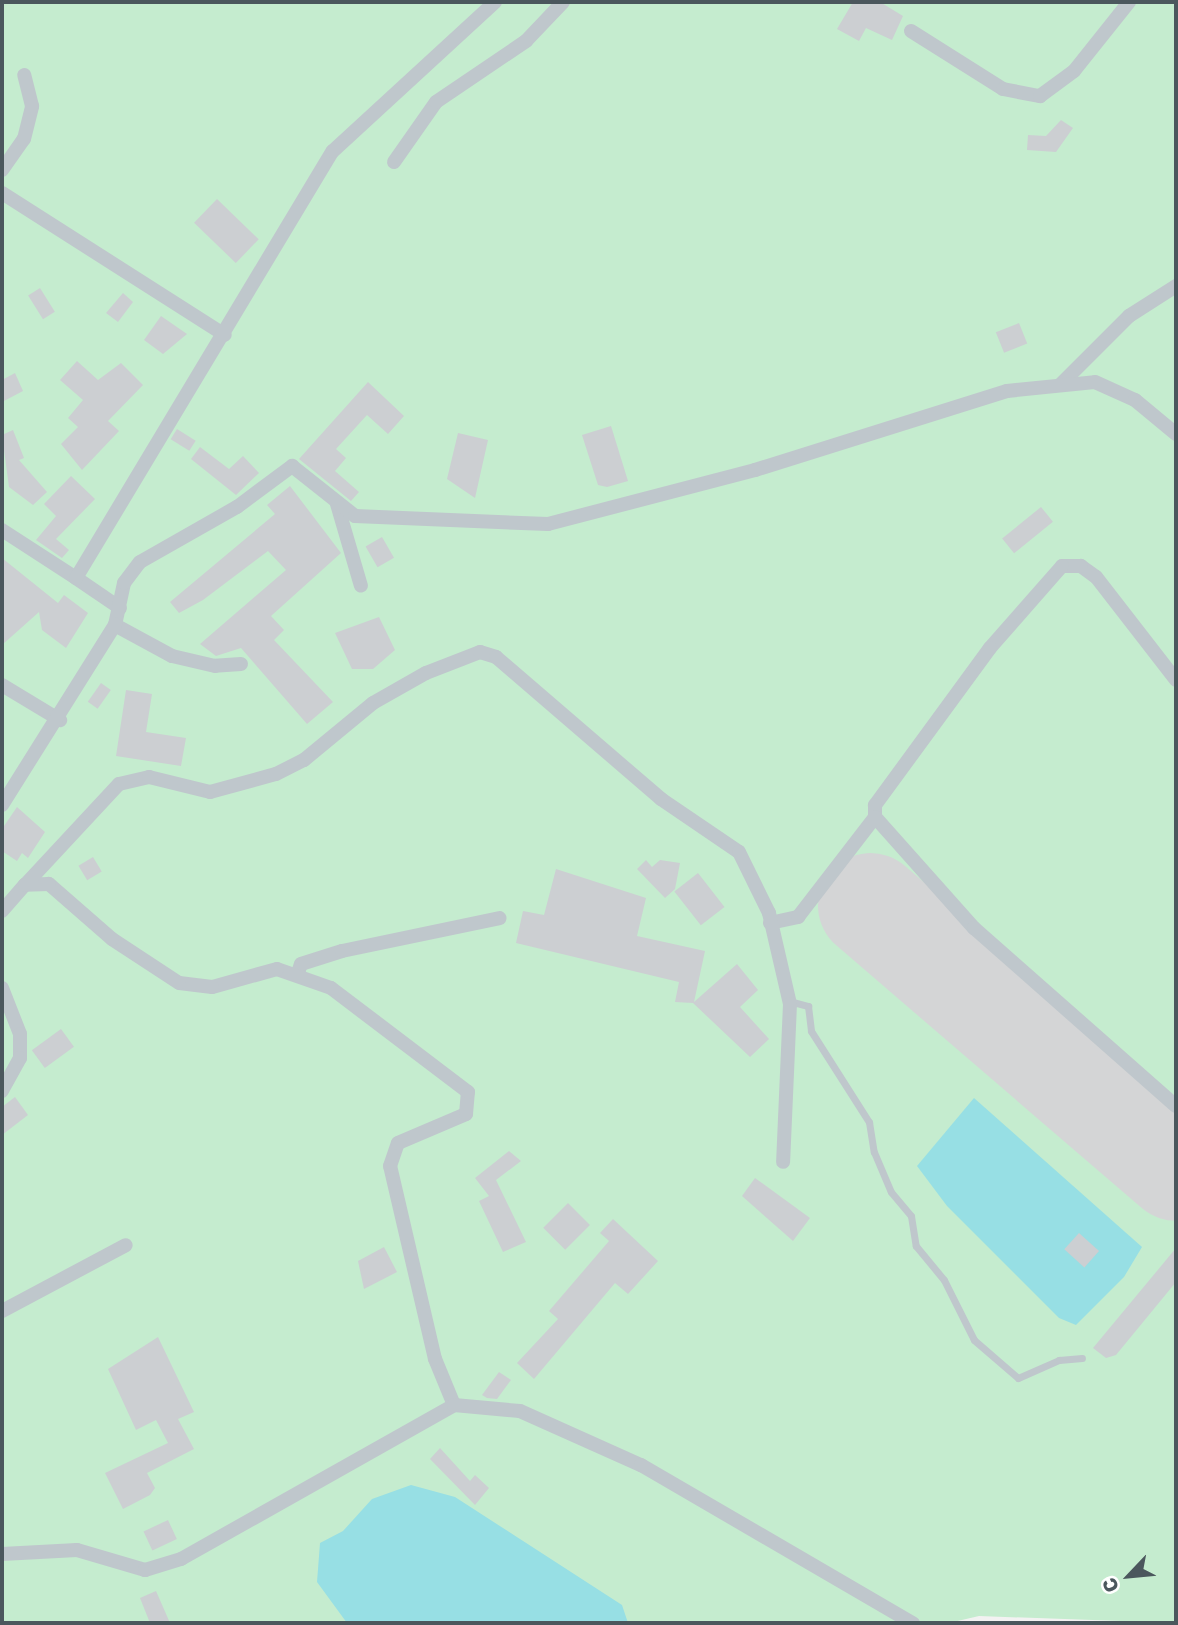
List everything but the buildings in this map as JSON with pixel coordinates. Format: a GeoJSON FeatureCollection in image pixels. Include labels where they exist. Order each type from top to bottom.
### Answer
{"type":"FeatureCollection","features":[{"type":"Feature","properties":{"kind":"street"},"geometry":{"type":"LineString","coordinates":[[76,578],[225,335],[333,151],[495,2]]}},
{"type":"Feature","properties":{"kind":"street"},"geometry":{"type":"LineString","coordinates":[[394,162],[436,102],[526,41],[563,2]]}},
{"type":"Feature","properties":{"kind":"street"},"geometry":{"type":"LineString","coordinates":[[911,31],[1003,89],[1040,96],[1074,71],[1129,2]]}},
{"type":"Feature","properties":{"kind":"street"},"geometry":{"type":"LineString","coordinates":[[2,170],[24,139],[32,106],[24,75]]}},
{"type":"Feature","properties":{"kind":"street"},"geometry":{"type":"LineString","coordinates":[[2,193],[225,335]]}},
{"type":"Feature","properties":{"kind":"street"},"geometry":{"type":"LineString","coordinates":[[1060,385],[1129,316],[1176,286]]}},
{"type":"Feature","properties":{"kind":"street"},"geometry":{"type":"LineString","coordinates":[[2,805],[60,720],[115,625],[124,583],[140,562],[237,507],[292,466],[355,516],[398,520],[548,524],[755,470],[942,408],[1060,385],[1114,388],[1158,418],[1176,434]]}},
{"type":"Feature","properties":{"kind":"street"},"geometry":{"type":"LineString","coordinates":[[1158,418],[1176,418]]}},
{"type":"Feature","properties":{"kind":"street"},"geometry":{"type":"LineString","coordinates":[[337,504],[362,586]]}},
{"type":"Feature","properties":{"kind":"street"},"geometry":{"type":"LineString","coordinates":[[2,530],[120,608]]}},
{"type":"Feature","properties":{"kind":"street"},"geometry":{"type":"LineString","coordinates":[[770,923],[798,917],[875,817],[875,805],[938,717],[1062,566],[1081,566],[1096,577],[1176,680]]}},
{"type":"Feature","properties":{"kind":"street"},"geometry":{"type":"LineString","coordinates":[[115,625],[172,656],[215,666],[241,664]]}},
{"type":"Feature","properties":{"kind":"street"},"geometry":{"type":"LineString","coordinates":[[3,906],[102,799],[131,778],[210,792],[276,774],[304,760],[373,703],[480,652],[510,668],[661,799],[739,852],[770,923],[789,1001],[783,1162]]}},
{"type":"Feature","properties":{"kind":"street"},"geometry":{"type":"LineString","coordinates":[[2,685],[60,720]]}},
{"type":"Feature","properties":{"kind":"street"},"geometry":{"type":"LineString","coordinates":[[875,817],[991,945],[1176,1106]]}},
{"type":"Feature","properties":{"kind":"street"},"geometry":{"type":"LineString","coordinates":[[25,885],[49,884],[112,939],[179,983],[212,987],[256,971],[298,973],[331,988],[468,1092],[466,1114],[398,1143],[390,1166],[435,1359],[454,1405]]}},
{"type":"Feature","properties":{"kind":"street"},"geometry":{"type":"LineString","coordinates":[[298,973],[301,964],[332,954],[500,918]]}},
{"type":"Feature","properties":{"kind":"street"},"geometry":{"type":"LineString","coordinates":[[2,988],[20,1034],[19,1058],[2,1091]]}},
{"type":"Feature","properties":{"kind":"street"},"geometry":{"type":"LineString","coordinates":[[2,1311],[126,1245]]}},
{"type":"Feature","properties":{"kind":"street"},"geometry":{"type":"LineString","coordinates":[[2,1554],[77,1550],[145,1570],[181,1559],[454,1405],[520,1411],[641,1465],[913,1623]]}},
{"type":"Feature","properties":{"kind":"lane"},"geometry":{"type":"LineString","coordinates":[[789,1001],[808,1006],[811,1031],[869,1122],[874,1152],[891,1192],[911,1216],[916,1246],[944,1280],[974,1340],[1018,1378],[1059,1360],[1082,1358]]}},
{"type":"Feature","properties":{"kind":"green space"},"geometry":{"type":"Polygon","coordinates":[[[2,2],[1176,2],[1176,1623],[979,1616],[949,1623],[2,1623],[2,2]]]}},
{"type":"Feature","properties":{"kind":"water"},"geometry":{"type":"Polygon","coordinates":[[[974,1098],[1142,1247],[1124,1277],[1076,1325],[1059,1318],[947,1206],[917,1166],[974,1098]]]}},
{"type":"Feature","properties":{"kind":"water"},"geometry":{"type":"Polygon","coordinates":[[[411,1485],[455,1497],[622,1605],[628,1623],[347,1623],[317,1582],[320,1543],[343,1531],[372,1499],[411,1485]]]}},
{"type":"Feature","properties":{"kind":"runway"},"geometry":{"type":"LineString","coordinates":[[870,905],[1176,1168]]}}]}
